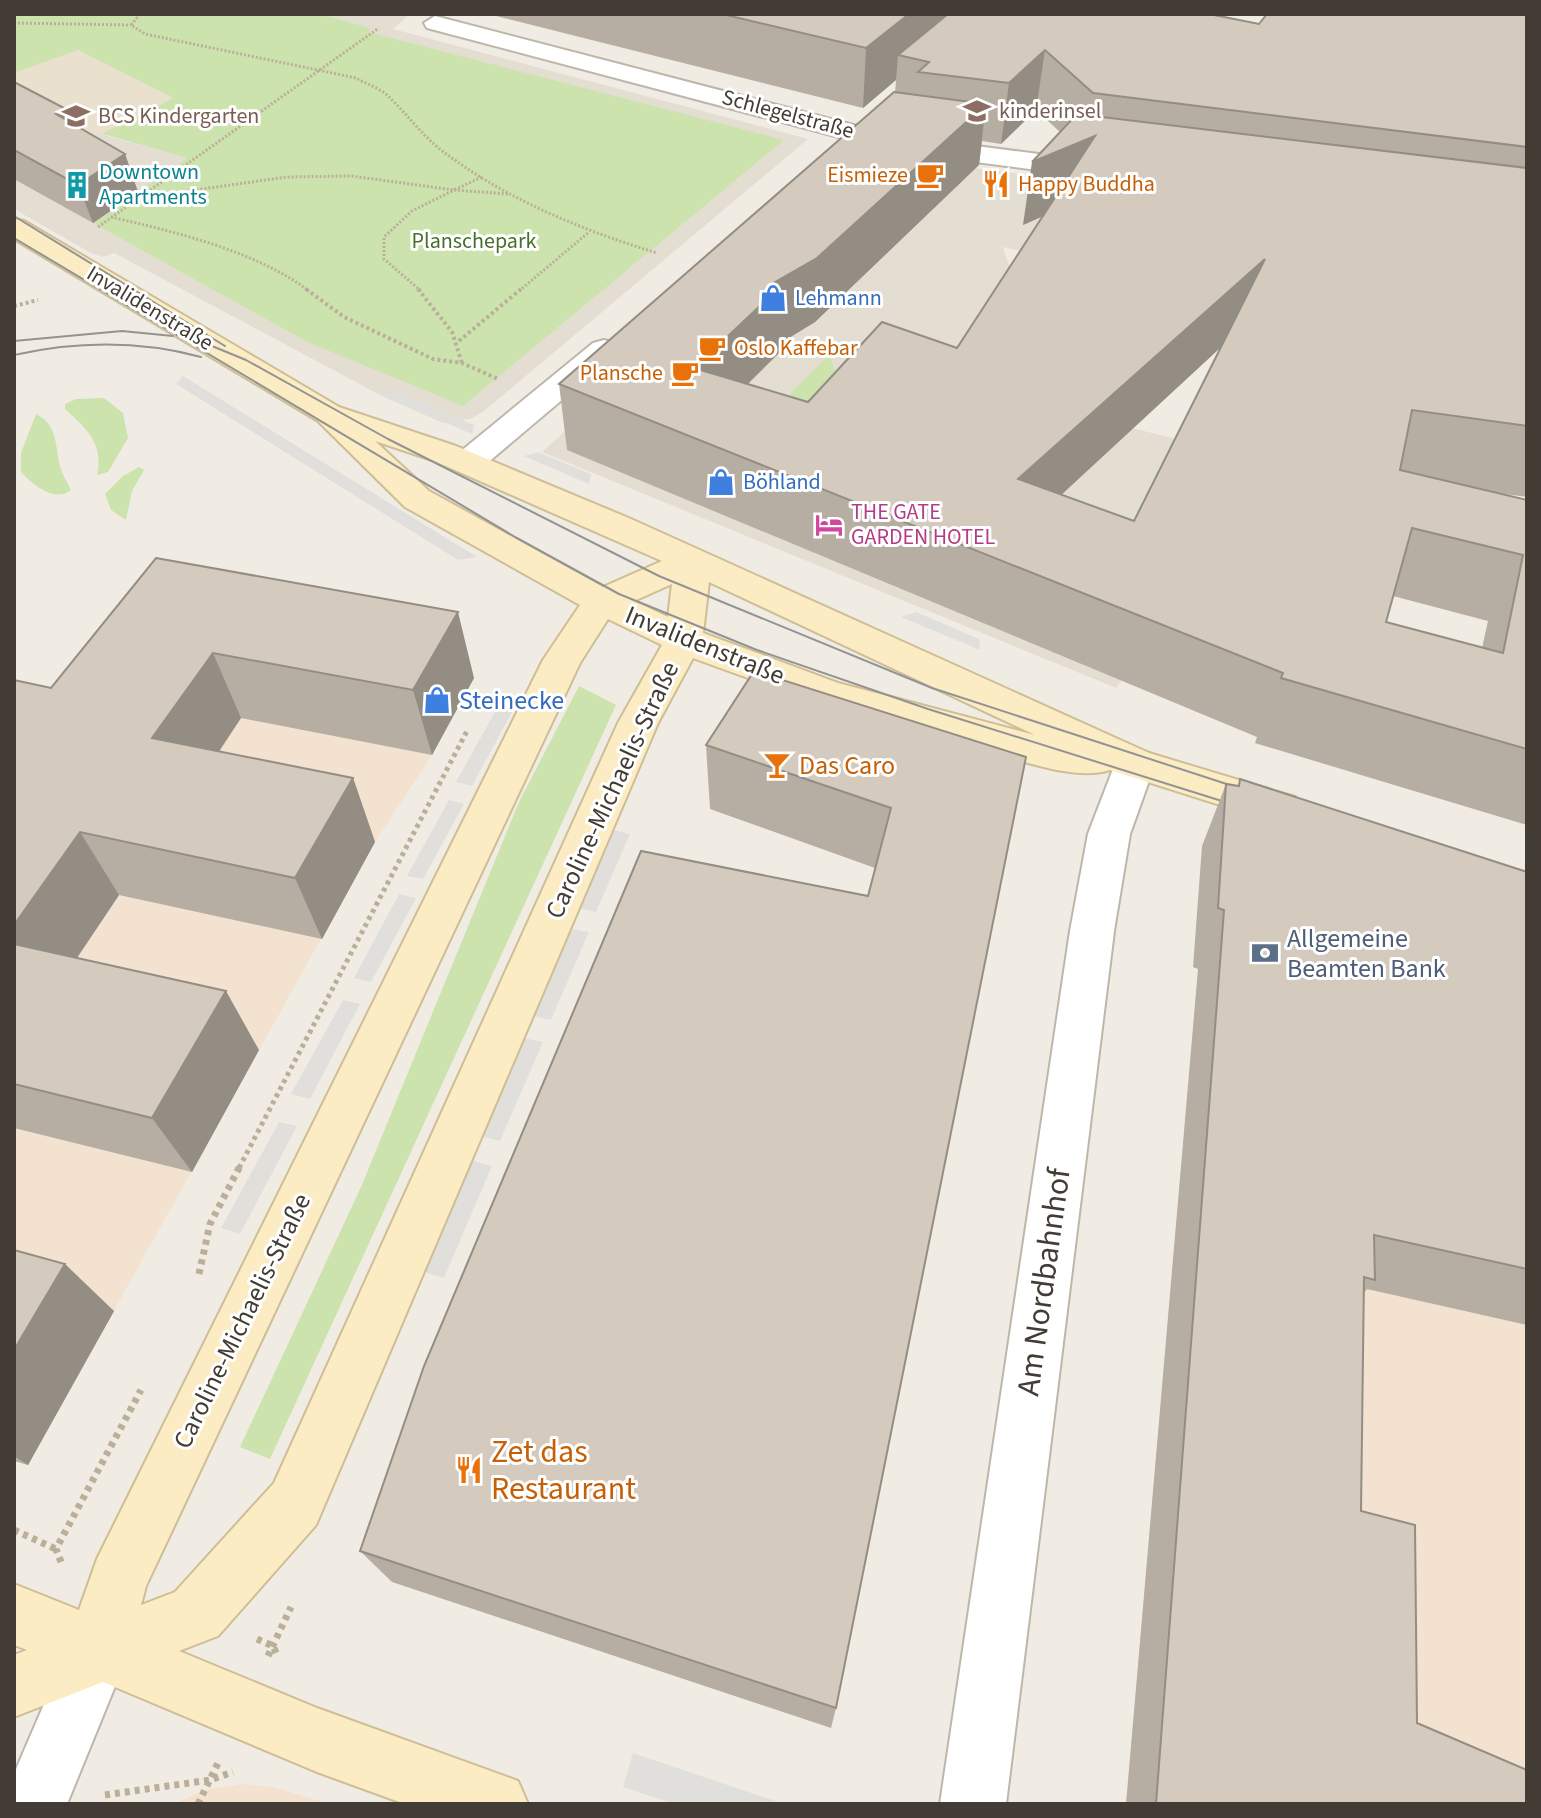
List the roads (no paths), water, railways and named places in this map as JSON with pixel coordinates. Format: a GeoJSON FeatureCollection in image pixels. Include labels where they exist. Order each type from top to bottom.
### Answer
{"type":"FeatureCollection","features":[{"type":"Feature","properties":{"kind":"main road","name":"Invalidenstraße"},"geometry":{"type":"LineString","coordinates":[[14,227],[328,414],[417,499],[601,602],[684,640],[825,693],[937,726],[1051,753],[1135,764]]}},
{"type":"Feature","properties":{"kind":"main road","name":"Invalidenstraße"},"geometry":{"type":"LineString","coordinates":[[328,414],[396,435],[467,463],[693,561],[1135,764],[1314,818]]}},
{"type":"Feature","properties":{"kind":"main road"},"geometry":{"type":"LineString","coordinates":[[601,602],[693,561]]}},
{"type":"Feature","properties":{"kind":"main road","name":"Caroline-Michaelis-Straße"},"geometry":{"type":"LineString","coordinates":[[98,1652],[196,1614],[295,1504],[647,701],[684,640],[693,561]]}},
{"type":"Feature","properties":{"kind":"main road","name":"Caroline-Michaelis-Straße"},"geometry":{"type":"LineString","coordinates":[[98,1652],[118,1580],[562,660],[601,602]]}},
{"type":"Feature","properties":{"kind":"main road"},"geometry":{"type":"LineString","coordinates":[[14,1614],[242,1711],[495,1804]]}},
{"type":"Feature","properties":{"kind":"main road"},"geometry":{"type":"LineString","coordinates":[[14,1686],[98,1652]]}},
{"type":"Feature","properties":{"kind":"street","name":"Schlegelstraße"},"geometry":{"type":"LineString","coordinates":[[441,19],[891,143],[1112,171]]}},
{"type":"Feature","properties":{"kind":"street"},"geometry":{"type":"LineString","coordinates":[[835,151],[877,115]]}},
{"type":"Feature","properties":{"kind":"street"},"geometry":{"type":"LineString","coordinates":[[467,463],[632,325]]}},
{"type":"Feature","properties":{"kind":"street","name":"Am Nordbahnhof"},"geometry":{"type":"LineString","coordinates":[[973,1804],[1092,931],[1109,834],[1135,764]]}},
{"type":"Feature","properties":{"kind":"street","name":"Caroline-Michaelis-Straße"},"geometry":{"type":"LineString","coordinates":[[61,1801],[98,1652]]}},
{"type":"Feature","properties":{"kind":"tram line"},"geometry":{"type":"LineString","coordinates":[[14,216],[225,346]]}},
{"type":"Feature","properties":{"kind":"tram line"},"geometry":{"type":"LineString","coordinates":[[14,238],[515,537],[619,594],[757,650],[928,709],[1241,807]]}},
{"type":"Feature","properties":{"kind":"tram line"},"geometry":{"type":"LineString","coordinates":[[14,341],[122,331],[173,336]]}},
{"type":"Feature","properties":{"kind":"tram line"},"geometry":{"type":"LineString","coordinates":[[14,355],[61,347],[108,344],[177,351],[201,357]]}},
{"type":"Feature","properties":{"kind":"tram line"},"geometry":{"type":"LineString","coordinates":[[212,346],[246,360],[388,439],[659,576],[932,688],[1245,790]]}},
{"type":"Feature","properties":{"kind":"place","name":"kinderinsel"},"geometry":{"type":"Point","coordinates":[977,111]}},
{"type":"Feature","properties":{"kind":"place","name":"BCS Kindergarten"},"geometry":{"type":"Point","coordinates":[76,116]}},
{"type":"Feature","properties":{"kind":"place","name":"Eismieze"},"geometry":{"type":"Point","coordinates":[930,175]}},
{"type":"Feature","properties":{"kind":"place","name":"Happy Buddha"},"geometry":{"type":"Point","coordinates":[996,184]}},
{"type":"Feature","properties":{"kind":"place","name":"Downtown Apartments"},"geometry":{"type":"Point","coordinates":[77,185]}},
{"type":"Feature","properties":{"kind":"place","name":"Lehmann"},"geometry":{"type":"Point","coordinates":[773,298]}},
{"type":"Feature","properties":{"kind":"place","name":"Oslo Kaffebar"},"geometry":{"type":"Point","coordinates":[712,348]}},
{"type":"Feature","properties":{"kind":"place","name":"Plansche"},"geometry":{"type":"Point","coordinates":[685,373]}},
{"type":"Feature","properties":{"kind":"place","name":"Böhland"},"geometry":{"type":"Point","coordinates":[721,482]}},
{"type":"Feature","properties":{"kind":"place","name":"THE GATE GARDEN HOTEL"},"geometry":{"type":"Point","coordinates":[829,525]}},
{"type":"Feature","properties":{"kind":"place","name":"Steinecke"},"geometry":{"type":"Point","coordinates":[437,700]}},
{"type":"Feature","properties":{"kind":"place","name":"Das Caro"},"geometry":{"type":"Point","coordinates":[777,765]}},
{"type":"Feature","properties":{"kind":"place","name":"Allgemeine Beamten Bank"},"geometry":{"type":"Point","coordinates":[1265,953]}},
{"type":"Feature","properties":{"kind":"place","name":"Zet das Restaurant"},"geometry":{"type":"Point","coordinates":[469,1470]}},
{"type":"Feature","properties":{"kind":"park label","name":"Planschepark"},"geometry":{"type":"Point","coordinates":[474,241]}}]}
